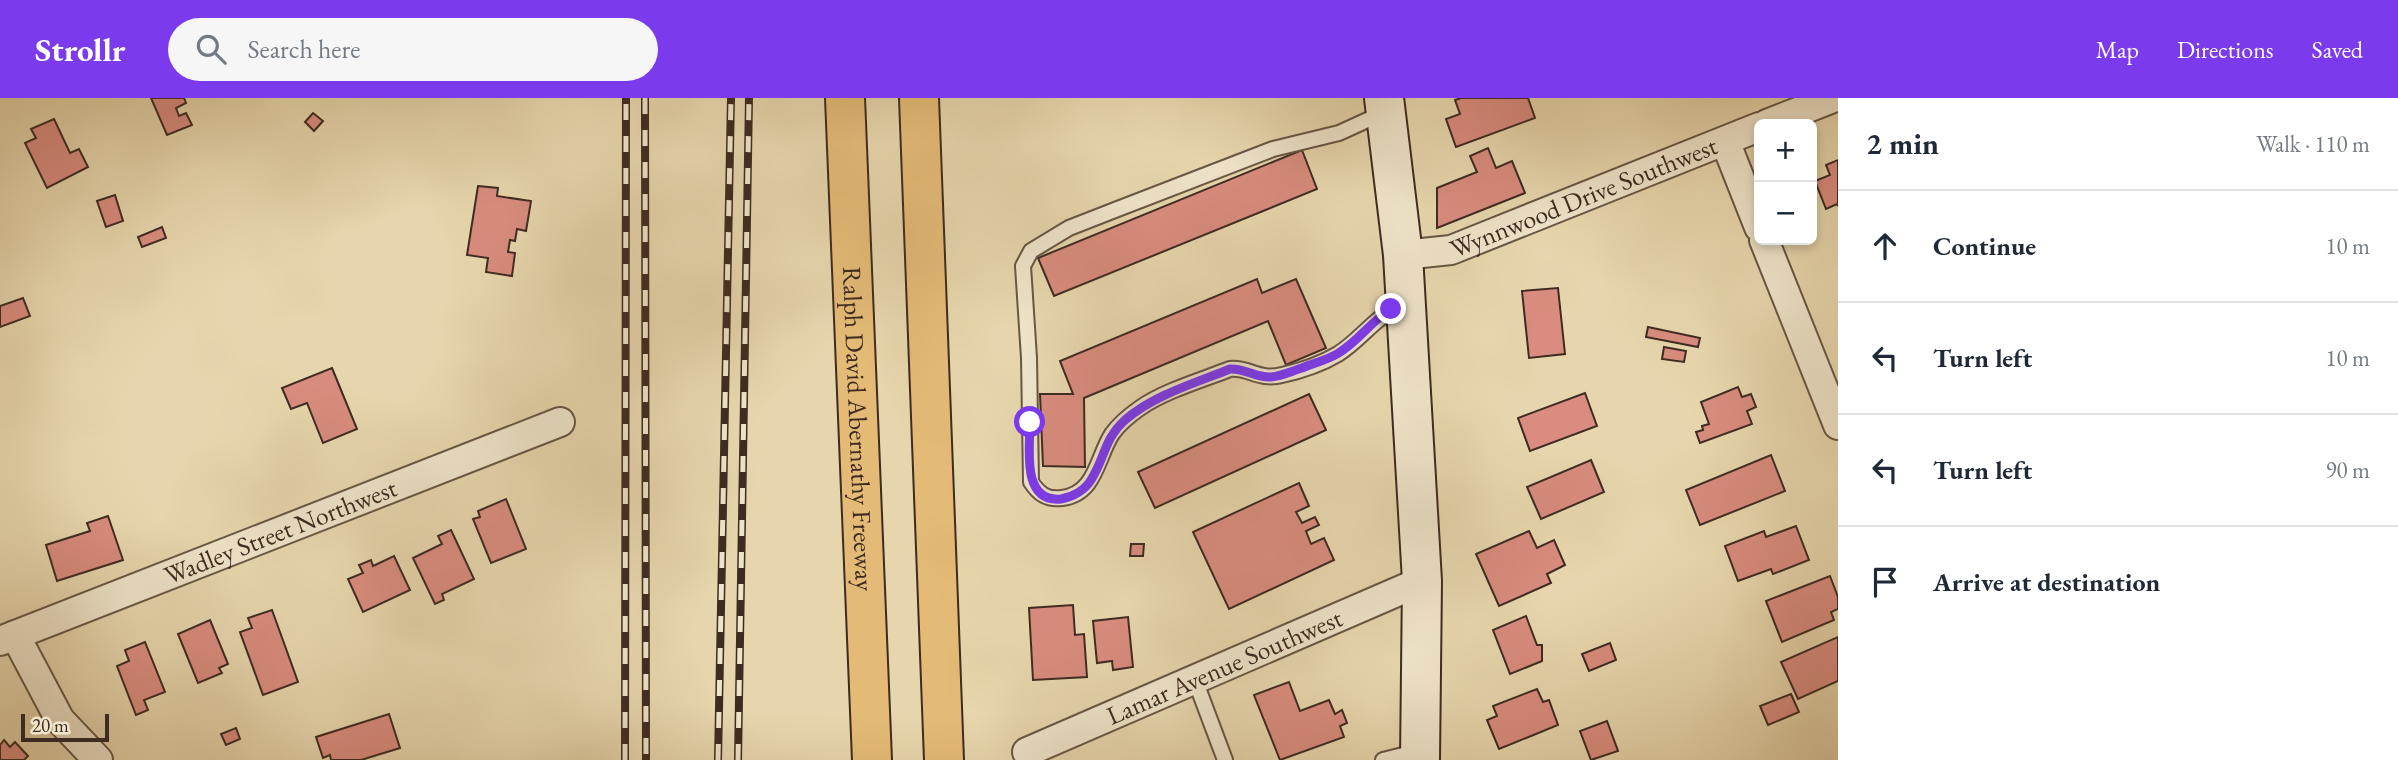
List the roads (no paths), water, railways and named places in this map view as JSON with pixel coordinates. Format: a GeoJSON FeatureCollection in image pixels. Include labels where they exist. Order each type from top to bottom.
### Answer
{"type":"FeatureCollection","features":[{"type":"Feature","properties":{"kind":"highway","name":"Ralph David Abernathy Freeway"},"geometry":{"type":"LineString","coordinates":[[845,98],[872,760]]}},
{"type":"Feature","properties":{"kind":"highway"},"geometry":{"type":"LineString","coordinates":[[919,98],[944,760]]}},
{"type":"Feature","properties":{"kind":"main road"},"geometry":{"type":"LineString","coordinates":[[1385,105],[1403,255],[1422,581],[1420,755]]}},
{"type":"Feature","properties":{"kind":"street"},"geometry":{"type":"LineString","coordinates":[[1780,119],[1833,98]]}},
{"type":"Feature","properties":{"kind":"street","name":"Wynnwood Drive Southwest"},"geometry":{"type":"LineString","coordinates":[[1403,255],[1451,250],[1754,129]]}},
{"type":"Feature","properties":{"kind":"street"},"geometry":{"type":"LineString","coordinates":[[1725,141],[1754,214]]}},
{"type":"Feature","properties":{"kind":"street"},"geometry":{"type":"LineString","coordinates":[[1766,245],[1838,425]]}},
{"type":"Feature","properties":{"kind":"street","name":"Wadley Street Northwest"},"geometry":{"type":"LineString","coordinates":[[7,638],[560,422]]}},
{"type":"Feature","properties":{"kind":"street","name":"Lamar Avenue Southwest"},"geometry":{"type":"LineString","coordinates":[[1027,752],[1422,581]]}},
{"type":"Feature","properties":{"kind":"street"},"geometry":{"type":"LineString","coordinates":[[7,638],[60,720],[98,760]]}},
{"type":"Feature","properties":{"kind":"lane"},"geometry":{"type":"LineString","coordinates":[[1385,105],[1339,133],[1273,149],[1069,228],[1031,251],[1023,266],[1029,358],[1031,482],[1039,493],[1048,498],[1069,497],[1091,482],[1104,447],[1115,430],[1142,407],[1230,369],[1240,368],[1255,376],[1269,377],[1283,375],[1325,360],[1338,354],[1380,316],[1406,304]]}},
{"type":"Feature","properties":{"kind":"lane"},"geometry":{"type":"LineString","coordinates":[[1195,680],[1224,760]]}},
{"type":"Feature","properties":{"kind":"lane"},"geometry":{"type":"LineString","coordinates":[[1383,760],[1420,755]]}},
{"type":"Feature","properties":{"kind":"railway"},"geometry":{"type":"LineString","coordinates":[[625,760],[626,98]]}},
{"type":"Feature","properties":{"kind":"railway"},"geometry":{"type":"LineString","coordinates":[[645,98],[646,760]]}},
{"type":"Feature","properties":{"kind":"railway"},"geometry":{"type":"LineString","coordinates":[[718,760],[731,98]]}},
{"type":"Feature","properties":{"kind":"railway"},"geometry":{"type":"LineString","coordinates":[[738,760],[749,98]]}}]}
